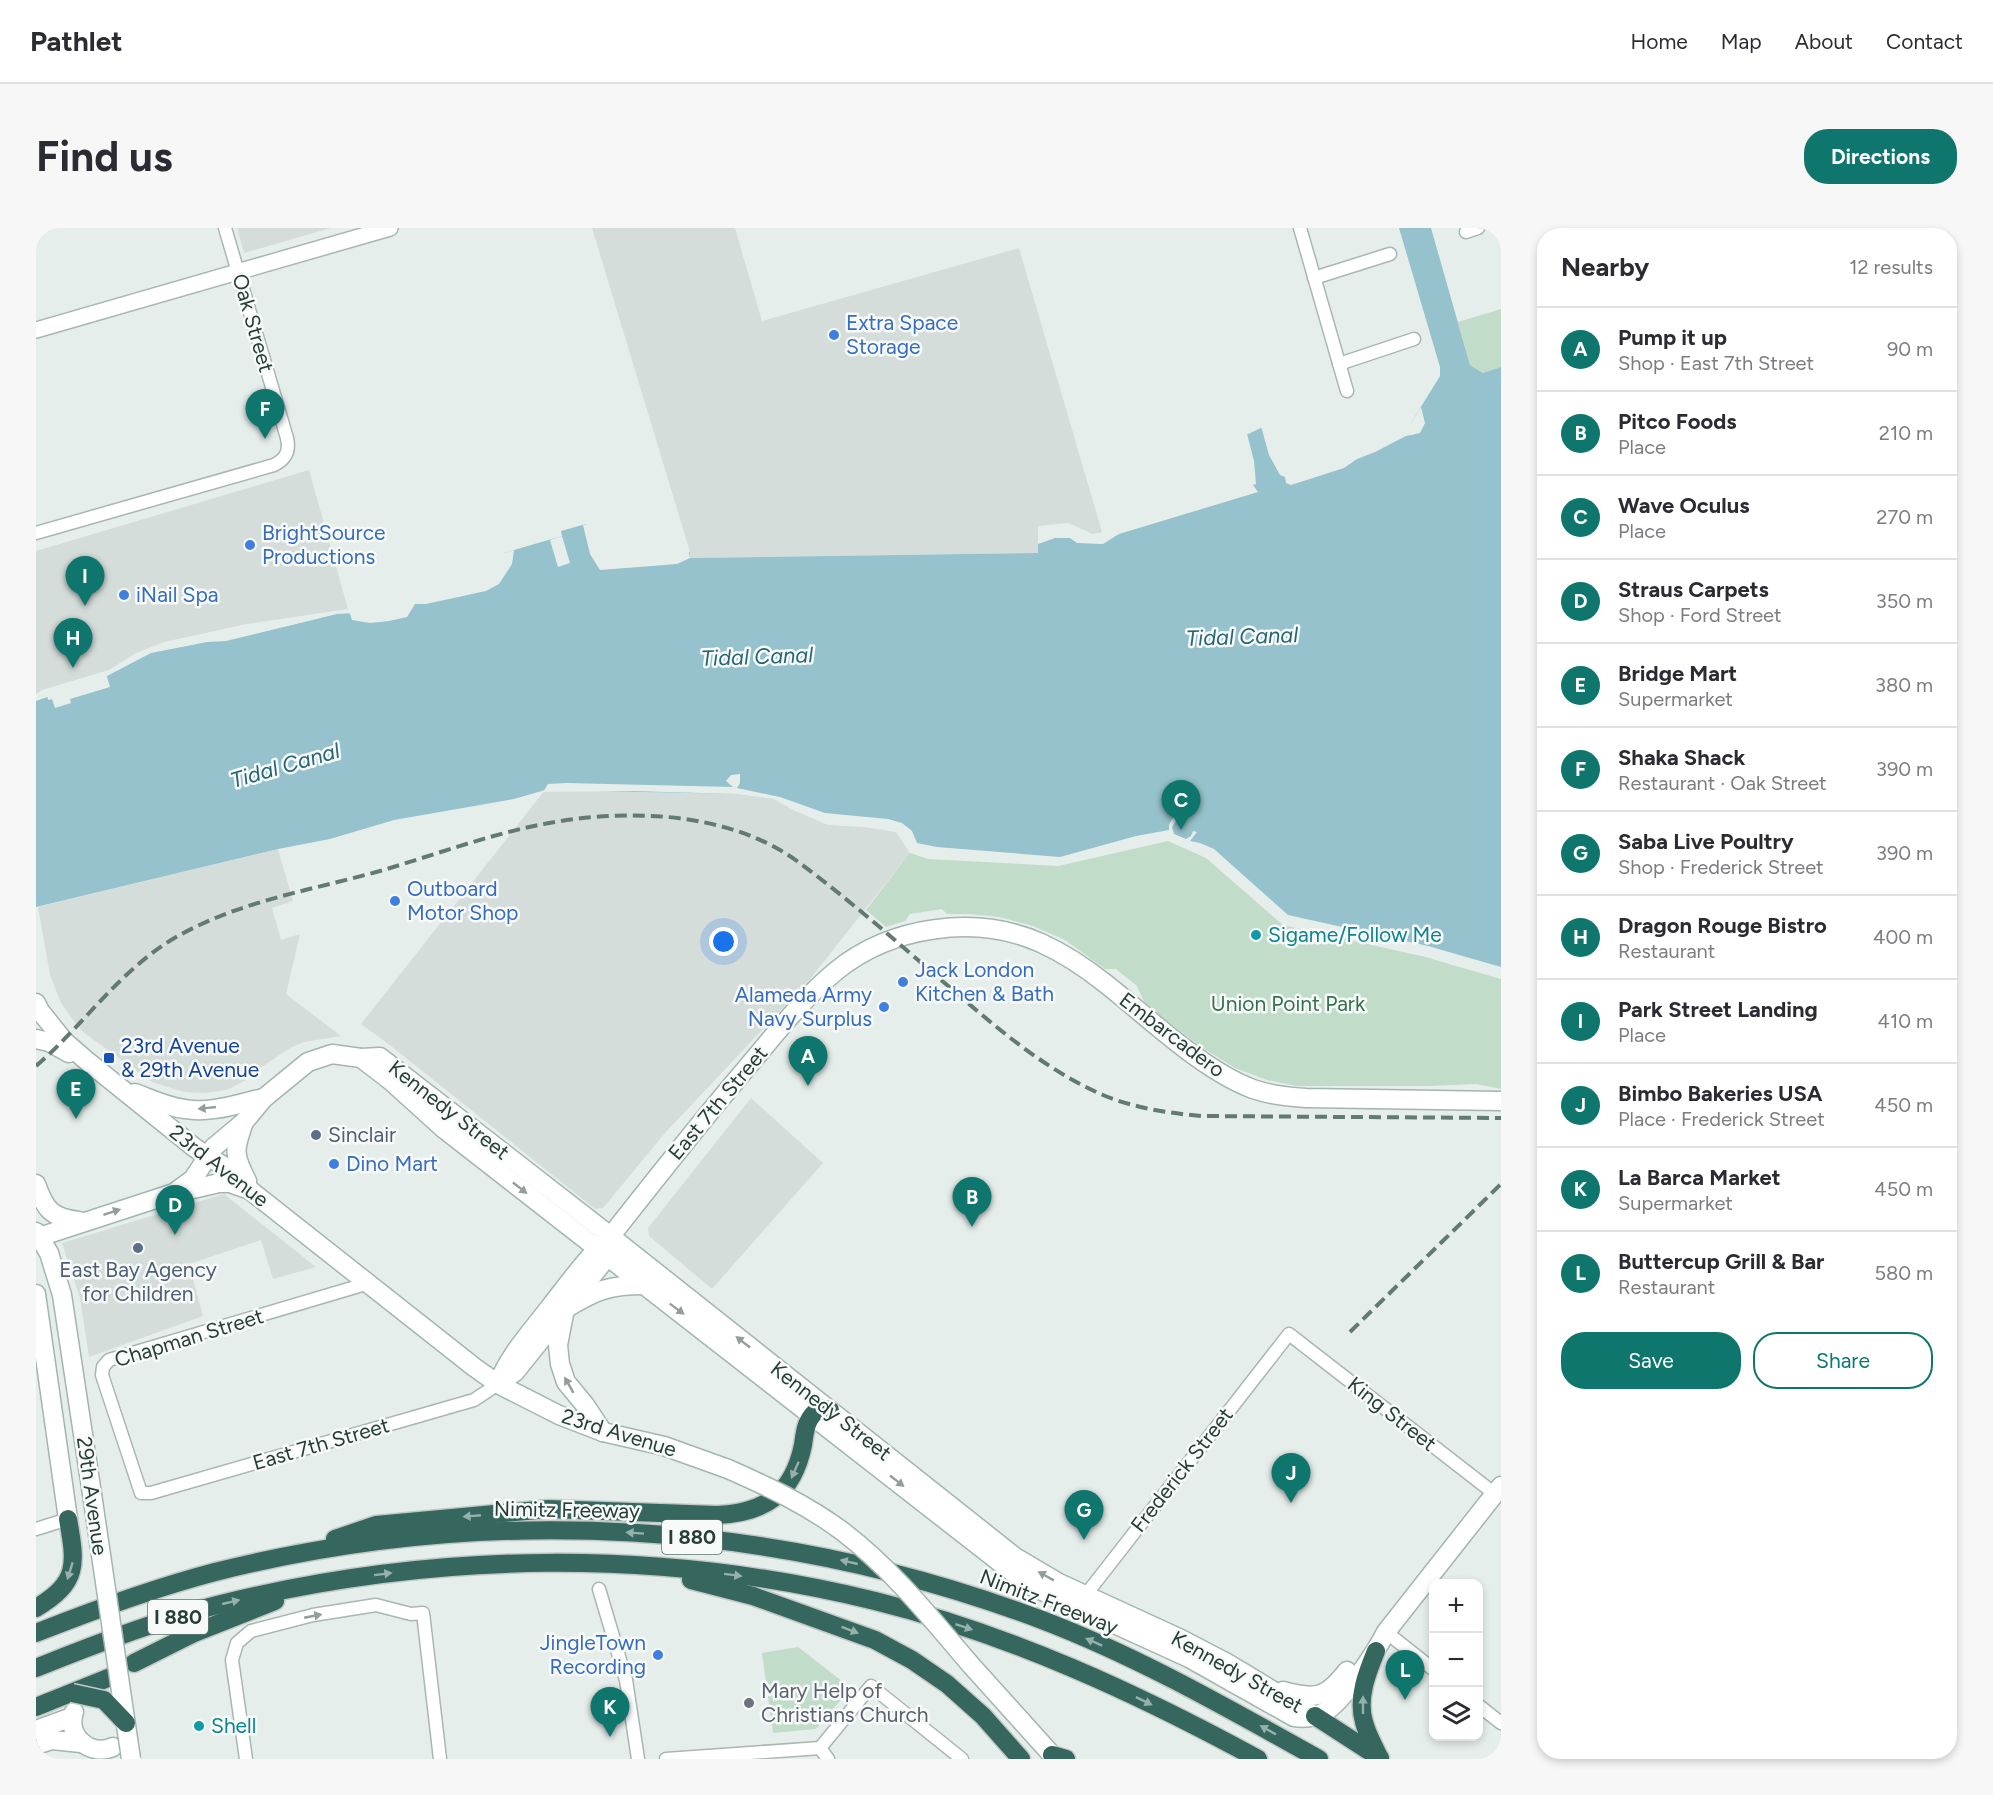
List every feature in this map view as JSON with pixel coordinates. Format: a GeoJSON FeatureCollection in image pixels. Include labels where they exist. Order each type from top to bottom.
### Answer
{"type":"FeatureCollection","features":[{"type":"Feature","properties":{"kind":"highway"},"geometry":{"type":"LineString","coordinates":[[283,1557],[376,1525],[548,1509],[717,1515],[738,1514],[758,1509],[774,1499],[789,1482],[798,1466],[811,1414],[820,1408],[830,1410]]}},
{"type":"Feature","properties":{"kind":"highway"},"geometry":{"type":"LineString","coordinates":[[36,1608],[63,1588],[71,1575],[74,1555],[68,1520]]}},
{"type":"Feature","properties":{"kind":"highway","name":"Nimitz Freeway"},"geometry":{"type":"LineString","coordinates":[[36,1633],[132,1597],[212,1573],[283,1557],[361,1544],[434,1535],[505,1530],[563,1529],[686,1537],[756,1545],[886,1570],[943,1586],[1045,1621],[1182,1684],[1319,1759]]}},
{"type":"Feature","properties":{"kind":"highway","name":"I 880"},"geometry":{"type":"LineString","coordinates":[[36,1668],[142,1628],[214,1606],[325,1582],[435,1568],[501,1563],[612,1564],[682,1568],[756,1577],[866,1599],[1022,1647],[1220,1738],[1258,1759]]}},
{"type":"Feature","properties":{"kind":"highway"},"geometry":{"type":"LineString","coordinates":[[612,1564],[666,1574],[753,1596],[875,1640],[912,1660],[947,1684],[983,1716],[1022,1759]]}},
{"type":"Feature","properties":{"kind":"highway"},"geometry":{"type":"LineString","coordinates":[[134,1663],[192,1634],[325,1582]]}},
{"type":"Feature","properties":{"kind":"highway"},"geometry":{"type":"LineString","coordinates":[[1376,1651],[1366,1676],[1362,1709],[1364,1722],[1380,1758]]}},
{"type":"Feature","properties":{"kind":"highway"},"geometry":{"type":"LineString","coordinates":[[36,1707],[118,1674]]}},
{"type":"Feature","properties":{"kind":"highway"},"geometry":{"type":"LineString","coordinates":[[72,1693],[104,1700],[126,1723]]}},
{"type":"Feature","properties":{"kind":"highway"},"geometry":{"type":"LineString","coordinates":[[1315,1716],[1380,1758]]}},
{"type":"Feature","properties":{"kind":"main road","name":"Embarcadero"},"geometry":{"type":"LineString","coordinates":[[893,939],[929,930],[962,927],[1012,933],[1039,942],[1080,964],[1219,1073],[1255,1090],[1284,1097],[1306,1098],[1501,1101]]}},
{"type":"Feature","properties":{"kind":"main road","name":"East 7th Street"},"geometry":{"type":"LineString","coordinates":[[498,1384],[506,1364],[605,1247],[699,1124],[798,1008],[837,970],[861,954],[893,939]]}},
{"type":"Feature","properties":{"kind":"main road","name":"23rd Avenue"},"geometry":{"type":"LineString","coordinates":[[36,1002],[40,1011],[64,1041],[87,1061],[195,1148],[230,1170],[251,1191],[498,1384],[559,1415],[603,1432],[664,1446],[757,1482],[810,1510],[841,1531],[896,1578],[970,1664],[1057,1758]]}},
{"type":"Feature","properties":{"kind":"main road"},"geometry":{"type":"LineString","coordinates":[[36,1039],[49,1042],[87,1061]]}},
{"type":"Feature","properties":{"kind":"main road","name":"Kennedy Street"},"geometry":{"type":"LineString","coordinates":[[174,1193],[193,1179],[214,1147],[244,1122],[264,1098],[308,1062],[332,1054],[361,1058],[392,1081],[444,1129],[830,1410],[1015,1557],[1081,1601],[1294,1717],[1315,1716]]}},
{"type":"Feature","properties":{"kind":"main road","name":"Kennedy Street"},"geometry":{"type":"LineString","coordinates":[[123,1089],[187,1110],[230,1106],[264,1098]]}},
{"type":"Feature","properties":{"kind":"main road"},"geometry":{"type":"LineString","coordinates":[[244,1122],[236,1144],[236,1157],[251,1191]]}},
{"type":"Feature","properties":{"kind":"main road"},"geometry":{"type":"LineString","coordinates":[[37,1237],[174,1193],[219,1183],[230,1183],[251,1191]]}},
{"type":"Feature","properties":{"kind":"main road"},"geometry":{"type":"LineString","coordinates":[[36,1184],[42,1201],[49,1210],[57,1216],[81,1222]]}},
{"type":"Feature","properties":{"kind":"main road","name":"29th Avenue"},"geometry":{"type":"LineString","coordinates":[[37,1237],[49,1253],[62,1295],[131,1759]]}},
{"type":"Feature","properties":{"kind":"main road","name":"East 7th Street"},"geometry":{"type":"LineString","coordinates":[[498,1384],[516,1372],[565,1309],[605,1247]]}},
{"type":"Feature","properties":{"kind":"main road","name":"Kennedy Street"},"geometry":{"type":"LineString","coordinates":[[605,1247],[645,1285],[1029,1585],[1081,1601],[1181,1639],[1268,1686],[1277,1694],[1315,1716]]}},
{"type":"Feature","properties":{"kind":"main road"},"geometry":{"type":"LineString","coordinates":[[603,1432],[566,1382],[560,1364],[558,1345],[565,1309],[603,1288],[645,1285]]}},
{"type":"Feature","properties":{"kind":"main road","name":"29th Avenue"},"geometry":{"type":"LineString","coordinates":[[36,1294],[41,1380],[68,1520]]}},
{"type":"Feature","properties":{"kind":"main road"},"geometry":{"type":"LineString","coordinates":[[1315,1716],[1333,1706],[1376,1651],[1386,1632],[1498,1490]]}},
{"type":"Feature","properties":{"kind":"main road"},"geometry":{"type":"LineString","coordinates":[[1268,1686],[1313,1697],[1326,1693],[1338,1683],[1369,1644],[1386,1632]]}},
{"type":"Feature","properties":{"kind":"main road"},"geometry":{"type":"LineString","coordinates":[[36,1730],[73,1714],[76,1735],[97,1750]]}},
{"type":"Feature","properties":{"kind":"main road"},"geometry":{"type":"LineString","coordinates":[[36,1745],[52,1740],[97,1750]]}},
{"type":"Feature","properties":{"kind":"street","name":"Oak Street"},"geometry":{"type":"LineString","coordinates":[[36,533],[273,465],[287,453],[289,447],[287,438],[225,228]]}},
{"type":"Feature","properties":{"kind":"street"},"geometry":{"type":"LineString","coordinates":[[36,330],[390,228]]}},
{"type":"Feature","properties":{"kind":"street"},"geometry":{"type":"LineString","coordinates":[[1299,228],[1347,391]]}},
{"type":"Feature","properties":{"kind":"street"},"geometry":{"type":"LineString","coordinates":[[1466,232],[1479,228]]}},
{"type":"Feature","properties":{"kind":"street"},"geometry":{"type":"LineString","coordinates":[[1314,278],[1390,254]]}},
{"type":"Feature","properties":{"kind":"street"},"geometry":{"type":"LineString","coordinates":[[1339,364],[1414,339]]}},
{"type":"Feature","properties":{"kind":"street","name":"Chapman Street"},"geometry":{"type":"LineString","coordinates":[[141,1493],[102,1375],[103,1367],[110,1360],[369,1283]]}},
{"type":"Feature","properties":{"kind":"street","name":"King Street"},"geometry":{"type":"LineString","coordinates":[[1289,1334],[1498,1490]]}},
{"type":"Feature","properties":{"kind":"street","name":"Frederick Street"},"geometry":{"type":"LineString","coordinates":[[1081,1601],[1289,1334]]}},
{"type":"Feature","properties":{"kind":"street","name":"East 7th Street"},"geometry":{"type":"LineString","coordinates":[[141,1493],[151,1493],[474,1400],[498,1384]]}},
{"type":"Feature","properties":{"kind":"street"},"geometry":{"type":"LineString","coordinates":[[36,1529],[68,1520]]}},
{"type":"Feature","properties":{"kind":"street"},"geometry":{"type":"LineString","coordinates":[[599,1589],[626,1680],[638,1759]]}},
{"type":"Feature","properties":{"kind":"street"},"geometry":{"type":"LineString","coordinates":[[246,1759],[232,1660],[237,1643],[251,1631],[261,1628],[376,1605],[411,1614],[423,1613],[440,1759]]}},
{"type":"Feature","properties":{"kind":"street"},"geometry":{"type":"LineString","coordinates":[[1386,1632],[1429,1666]]}},
{"type":"Feature","properties":{"kind":"street"},"geometry":{"type":"LineString","coordinates":[[666,1759],[820,1748],[872,1686],[963,1759]]}},
{"type":"Feature","properties":{"kind":"street"},"geometry":{"type":"LineString","coordinates":[[1483,1709],[1501,1724]]}},
{"type":"Feature","properties":{"kind":"street"},"geometry":{"type":"LineString","coordinates":[[820,1748],[828,1759]]}},
{"type":"Feature","properties":{"kind":"shaded area"},"geometry":{"type":"Polygon","coordinates":[[[237,228],[331,228],[244,253],[237,228]]]}},
{"type":"Feature","properties":{"kind":"shaded area"},"geometry":{"type":"Polygon","coordinates":[[[592,228],[735,228],[762,321],[1019,248],[1102,532],[1086,535],[1038,530],[1039,553],[690,558],[592,228]]]}},
{"type":"Feature","properties":{"kind":"shaded area"},"geometry":{"type":"Polygon","coordinates":[[[309,470],[348,609],[247,624],[164,642],[134,654],[109,670],[42,690],[36,694],[36,551],[309,470]]]}},
{"type":"Feature","properties":{"kind":"shaded area"},"geometry":{"type":"Polygon","coordinates":[[[545,790],[736,794],[774,799],[898,830],[912,850],[811,978],[665,1133],[603,1208],[595,1209],[361,1024],[545,790]]]}},
{"type":"Feature","properties":{"kind":"shaded area"},"geometry":{"type":"Polygon","coordinates":[[[278,849],[293,901],[272,908],[281,940],[300,934],[286,994],[341,1036],[304,1042],[290,1048],[246,1080],[227,1090],[204,1093],[184,1092],[152,1082],[83,1032],[61,1003],[50,975],[38,907],[278,849]]]}},
{"type":"Feature","properties":{"kind":"shaded area"},"geometry":{"type":"Polygon","coordinates":[[[751,1098],[823,1163],[712,1289],[649,1236],[648,1228],[751,1098]]]}},
{"type":"Feature","properties":{"kind":"shaded area"},"geometry":{"type":"Polygon","coordinates":[[[224,1194],[316,1267],[273,1279],[261,1240],[189,1264],[203,1316],[89,1357],[80,1298],[62,1243],[224,1194]]]}},
{"type":"Feature","properties":{"kind":"green space"},"geometry":{"type":"Polygon","coordinates":[[[1501,309],[1501,367],[1483,373],[1470,365],[1458,322],[1501,309]]]}},
{"type":"Feature","properties":{"kind":"green space","name":"Union Point Park"},"geometry":{"type":"Polygon","coordinates":[[[1168,838],[1501,976],[1501,1089],[1476,1084],[1296,1086],[1267,1080],[1235,1068],[1201,1047],[1145,1004],[1137,986],[1116,969],[1105,969],[1065,940],[1033,926],[999,917],[947,914],[942,909],[910,914],[905,921],[886,927],[866,910],[912,850],[1168,838]]]}},
{"type":"Feature","properties":{"kind":"green space"},"geometry":{"type":"Polygon","coordinates":[[[798,1647],[851,1688],[816,1729],[773,1733],[762,1653],[798,1647]]]}},
{"type":"Feature","properties":{"kind":"water","name":"Tidal Canal"},"geometry":{"type":"Polygon","coordinates":[[[1399,228],[1431,228],[1470,365],[1483,373],[1501,367],[1501,976],[1284,922],[1207,855],[1168,838],[1058,863],[929,856],[898,830],[865,825],[774,799],[736,794],[545,790],[514,799],[394,820],[330,839],[278,849],[36,907],[36,701],[107,676],[151,653],[207,642],[226,641],[337,614],[355,613],[507,564],[504,553],[562,536],[561,531],[586,524],[599,562],[690,552],[690,558],[1038,553],[1038,529],[1086,535],[1102,532],[1249,480],[1246,435],[1261,428],[1265,431],[1285,469],[1355,452],[1406,434],[1413,435],[1411,423],[1440,376],[1440,367],[1399,228]]]}},
{"type":"Feature","properties":{"kind":"pier"},"geometry":{"type":"Polygon","coordinates":[[[1421,407],[1425,423],[1420,433],[1406,436],[1357,459],[1344,468],[1291,485],[1286,483],[1285,477],[1280,475],[1269,455],[1261,426],[1267,429],[1287,465],[1346,450],[1354,449],[1355,452],[1357,448],[1405,431],[1410,432],[1408,424],[1421,407]]]}},
{"type":"Feature","properties":{"kind":"pier"},"geometry":{"type":"Polygon","coordinates":[[[1246,430],[1254,461],[1256,484],[1253,485],[1258,492],[1119,534],[1103,544],[1077,543],[1070,538],[1055,538],[1038,544],[1038,526],[1068,523],[1091,534],[1102,532],[1102,529],[1112,525],[1115,520],[1246,478],[1243,435],[1246,430]]]}},
{"type":"Feature","properties":{"kind":"pier"},"geometry":{"type":"Polygon","coordinates":[[[589,524],[600,559],[688,546],[690,558],[677,564],[600,570],[590,554],[583,525],[589,524]]]}},
{"type":"Feature","properties":{"kind":"pier"},"geometry":{"type":"Polygon","coordinates":[[[562,536],[570,563],[558,567],[550,540],[562,536]]]}},
{"type":"Feature","properties":{"kind":"pier"},"geometry":{"type":"Polygon","coordinates":[[[514,550],[512,564],[499,584],[486,591],[426,604],[415,604],[407,617],[389,621],[370,623],[352,620],[349,611],[403,591],[504,562],[502,556],[504,553],[514,550]]]}},
{"type":"Feature","properties":{"kind":"pier"},"geometry":{"type":"Polygon","coordinates":[[[106,673],[110,687],[70,699],[71,703],[55,708],[52,699],[48,700],[47,694],[106,673]]]}},
{"type":"Feature","properties":{"kind":"pier"},"geometry":{"type":"Polygon","coordinates":[[[740,774],[740,783],[737,788],[780,797],[825,813],[888,819],[902,823],[912,831],[917,843],[937,847],[1060,857],[1136,836],[1169,830],[1172,819],[1178,815],[1186,815],[1185,819],[1175,822],[1172,827],[1174,834],[1186,839],[1193,831],[1197,832],[1190,841],[1214,849],[1288,915],[1428,946],[1501,967],[1501,979],[1425,957],[1283,925],[1206,858],[1168,841],[1058,866],[928,859],[910,853],[896,832],[828,825],[774,799],[736,794],[633,791],[543,792],[548,784],[566,783],[733,787],[726,781],[731,775],[740,774]]]}},
{"type":"Feature","properties":{"kind":"railway"},"geometry":{"type":"LineString","coordinates":[[36,1066],[138,964],[157,949],[202,924],[251,905],[380,871],[515,830],[566,820],[635,815],[704,822],[737,831],[768,844],[797,861],[1011,1039],[1046,1064],[1083,1086],[1115,1100],[1151,1109],[1201,1116],[1501,1118]]}},
{"type":"Feature","properties":{"kind":"railway"},"geometry":{"type":"LineString","coordinates":[[1350,1332],[1501,1184]]}},
{"type":"Feature","properties":{"kind":"place","name":"Extra Space Storage"},"geometry":{"type":"Point","coordinates":[834,335]}},
{"type":"Feature","properties":{"kind":"place","name":"Shaka Shack"},"geometry":{"type":"Point","coordinates":[265,439]}},
{"type":"Feature","properties":{"kind":"place","name":"BrightSource Productions"},"geometry":{"type":"Point","coordinates":[250,545]}},
{"type":"Feature","properties":{"kind":"place","name":"iNail Spa"},"geometry":{"type":"Point","coordinates":[124,595]}},
{"type":"Feature","properties":{"kind":"place","name":"Park Street Landing"},"geometry":{"type":"Point","coordinates":[85,606]}},
{"type":"Feature","properties":{"kind":"place","name":"Dragon Rouge Bistro"},"geometry":{"type":"Point","coordinates":[73,668]}},
{"type":"Feature","properties":{"kind":"place","name":"Wave Oculus"},"geometry":{"type":"Point","coordinates":[1181,830]}},
{"type":"Feature","properties":{"kind":"place","name":"Outboard Motor Shop"},"geometry":{"type":"Point","coordinates":[395,901]}},
{"type":"Feature","properties":{"kind":"place","name":"Sigame/Follow Me"},"geometry":{"type":"Point","coordinates":[1256,935]}},
{"type":"Feature","properties":{"kind":"place","name":"Jack London Kitchen & Bath"},"geometry":{"type":"Point","coordinates":[903,982]}},
{"type":"Feature","properties":{"kind":"place","name":"Alameda Army Navy Surplus"},"geometry":{"type":"Point","coordinates":[884,1007]}},
{"type":"Feature","properties":{"kind":"place","name":"23rd Avenue & 29th Avenue"},"geometry":{"type":"Point","coordinates":[109,1058]}},
{"type":"Feature","properties":{"kind":"place","name":"Pump it up"},"geometry":{"type":"Point","coordinates":[808,1086]}},
{"type":"Feature","properties":{"kind":"place","name":"Bridge Mart"},"geometry":{"type":"Point","coordinates":[76,1119]}},
{"type":"Feature","properties":{"kind":"place","name":"Sinclair"},"geometry":{"type":"Point","coordinates":[316,1135]}},
{"type":"Feature","properties":{"kind":"place","name":"Dino Mart"},"geometry":{"type":"Point","coordinates":[334,1164]}},
{"type":"Feature","properties":{"kind":"place","name":"Pitco Foods"},"geometry":{"type":"Point","coordinates":[972,1227]}},
{"type":"Feature","properties":{"kind":"place","name":"Straus Carpets"},"geometry":{"type":"Point","coordinates":[175,1235]}},
{"type":"Feature","properties":{"kind":"place","name":"East Bay Agency for Children"},"geometry":{"type":"Point","coordinates":[138,1248]}},
{"type":"Feature","properties":{"kind":"place","name":"Bimbo Bakeries USA"},"geometry":{"type":"Point","coordinates":[1291,1503]}},
{"type":"Feature","properties":{"kind":"place","name":"Saba Live Poultry"},"geometry":{"type":"Point","coordinates":[1084,1540]}},
{"type":"Feature","properties":{"kind":"place","name":"JingleTown Recording"},"geometry":{"type":"Point","coordinates":[658,1655]}},
{"type":"Feature","properties":{"kind":"place","name":"Buttercup Grill & Bar"},"geometry":{"type":"Point","coordinates":[1405,1700]}},
{"type":"Feature","properties":{"kind":"place","name":"Mary Help of Christians Church"},"geometry":{"type":"Point","coordinates":[749,1703]}},
{"type":"Feature","properties":{"kind":"place","name":"Shell"},"geometry":{"type":"Point","coordinates":[199,1726]}},
{"type":"Feature","properties":{"kind":"place","name":"La Barca Market"},"geometry":{"type":"Point","coordinates":[610,1737]}}]}
